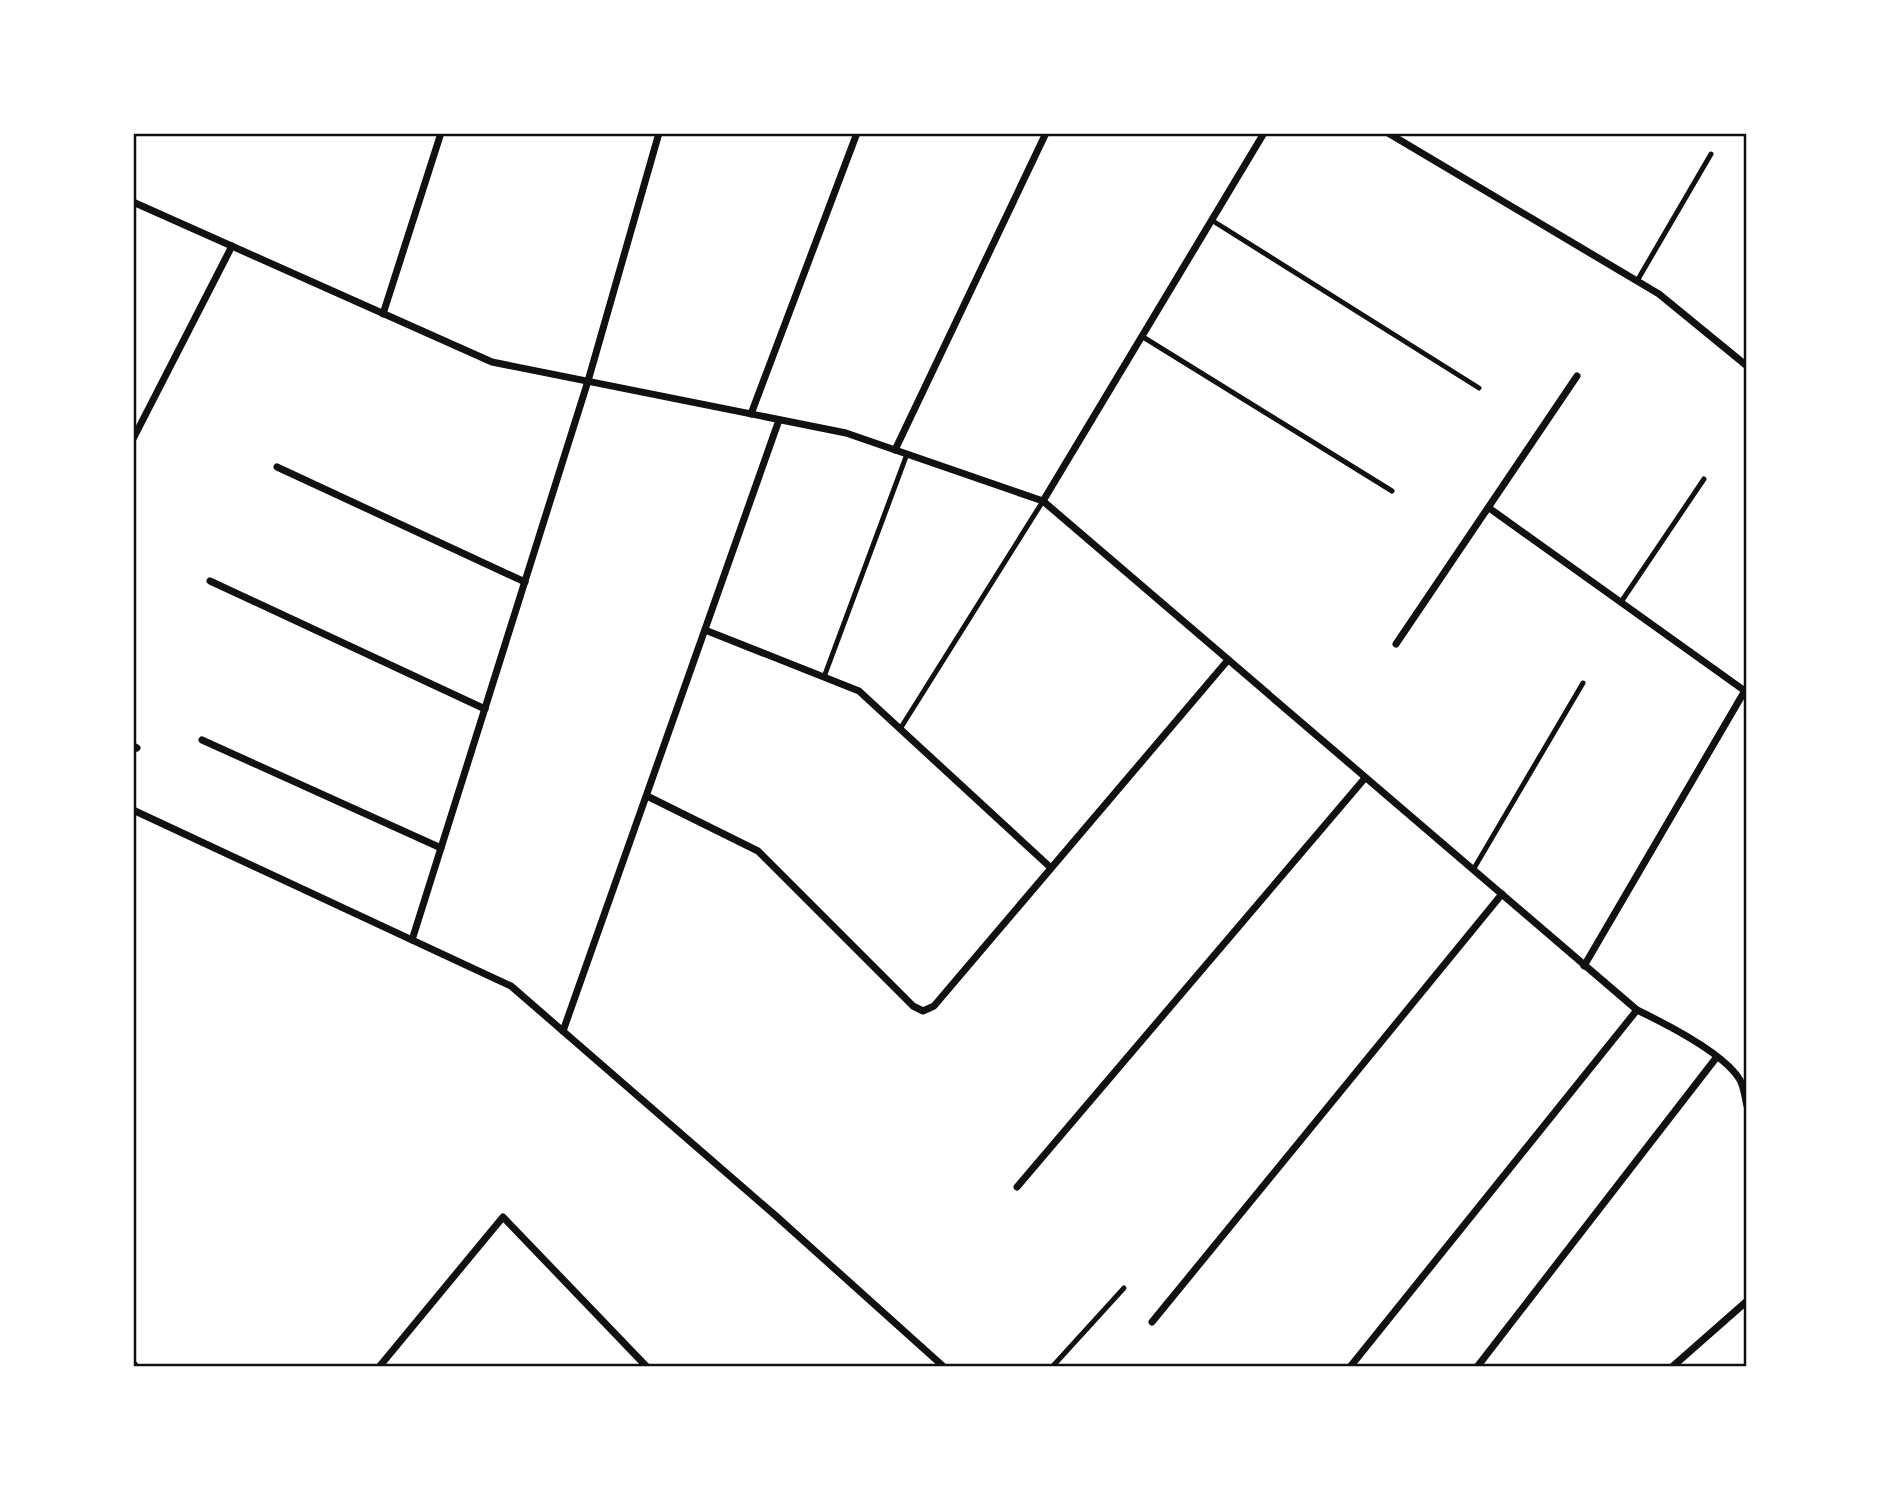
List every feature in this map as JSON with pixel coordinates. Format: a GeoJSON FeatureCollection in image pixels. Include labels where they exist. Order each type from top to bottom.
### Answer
{"type":"FeatureCollection","features":[{"type":"Feature","properties":{"kind":"street"},"geometry":{"type":"LineString","coordinates":[[383,314],[441,133]]}},
{"type":"Feature","properties":{"kind":"street"},"geometry":{"type":"LineString","coordinates":[[412,940],[588,381],[659,133]]}},
{"type":"Feature","properties":{"kind":"street"},"geometry":{"type":"LineString","coordinates":[[751,414],[857,133]]}},
{"type":"Feature","properties":{"kind":"street"},"geometry":{"type":"LineString","coordinates":[[895,450],[1046,133]]}},
{"type":"Feature","properties":{"kind":"street"},"geometry":{"type":"LineString","coordinates":[[1043,502],[1264,133]]}},
{"type":"Feature","properties":{"kind":"street"},"geometry":{"type":"LineString","coordinates":[[1388,133],[1659,294],[1747,366]]}},
{"type":"Feature","properties":{"kind":"street"},"geometry":{"type":"LineString","coordinates":[[133,202],[492,362],[846,433],[1043,502],[1637,1010],[1678,1030],[1716,1058],[1740,1080],[1747,1106]]}},
{"type":"Feature","properties":{"kind":"street"},"geometry":{"type":"LineString","coordinates":[[133,439],[232,246]]}},
{"type":"Feature","properties":{"kind":"street"},"geometry":{"type":"LineString","coordinates":[[1396,644],[1577,376]]}},
{"type":"Feature","properties":{"kind":"street"},"geometry":{"type":"LineString","coordinates":[[563,1031],[779,420]]}},
{"type":"Feature","properties":{"kind":"street"},"geometry":{"type":"LineString","coordinates":[[277,467],[525,582]]}},
{"type":"Feature","properties":{"kind":"street"},"geometry":{"type":"LineString","coordinates":[[1489,508],[1746,689],[1584,966]]}},
{"type":"Feature","properties":{"kind":"street"},"geometry":{"type":"LineString","coordinates":[[210,581],[485,709]]}},
{"type":"Feature","properties":{"kind":"street"},"geometry":{"type":"LineString","coordinates":[[705,630],[859,691],[1050,867]]}},
{"type":"Feature","properties":{"kind":"street"},"geometry":{"type":"LineString","coordinates":[[647,796],[758,851],[913,1006],[923,1012],[934,1006],[1228,660]]}},
{"type":"Feature","properties":{"kind":"street"},"geometry":{"type":"LineString","coordinates":[[202,740],[441,848]]}},
{"type":"Feature","properties":{"kind":"street"},"geometry":{"type":"LineString","coordinates":[[1017,1187],[1365,778]]}},
{"type":"Feature","properties":{"kind":"street"},"geometry":{"type":"LineString","coordinates":[[133,810],[510,986],[944,1367]]}},
{"type":"Feature","properties":{"kind":"street"},"geometry":{"type":"LineString","coordinates":[[1152,1322],[1502,894]]}},
{"type":"Feature","properties":{"kind":"street"},"geometry":{"type":"LineString","coordinates":[[1350,1367],[1637,1010]]}},
{"type":"Feature","properties":{"kind":"street"},"geometry":{"type":"LineString","coordinates":[[1477,1367],[1716,1058]]}},
{"type":"Feature","properties":{"kind":"street"},"geometry":{"type":"LineString","coordinates":[[1740,1080],[1747,1073]]}},
{"type":"Feature","properties":{"kind":"street"},"geometry":{"type":"LineString","coordinates":[[379,1367],[503,1217],[647,1367]]}},
{"type":"Feature","properties":{"kind":"street"},"geometry":{"type":"LineString","coordinates":[[1672,1367],[1747,1301]]}},
{"type":"Feature","properties":{"kind":"street"},"geometry":{"type":"LineString","coordinates":[[133,1363],[136,1367]]}},
{"type":"Feature","properties":{"kind":"lane"},"geometry":{"type":"LineString","coordinates":[[1637,281],[1711,154]]}},
{"type":"Feature","properties":{"kind":"lane"},"geometry":{"type":"LineString","coordinates":[[1213,221],[1479,388]]}},
{"type":"Feature","properties":{"kind":"lane"},"geometry":{"type":"LineString","coordinates":[[1143,337],[1392,491]]}},
{"type":"Feature","properties":{"kind":"lane"},"geometry":{"type":"LineString","coordinates":[[824,677],[907,454]]}},
{"type":"Feature","properties":{"kind":"lane"},"geometry":{"type":"LineString","coordinates":[[1621,602],[1704,480]]}},
{"type":"Feature","properties":{"kind":"lane"},"geometry":{"type":"LineString","coordinates":[[900,729],[1043,502]]}},
{"type":"Feature","properties":{"kind":"lane"},"geometry":{"type":"LineString","coordinates":[[1473,870],[1583,683]]}},
{"type":"Feature","properties":{"kind":"lane"},"geometry":{"type":"LineString","coordinates":[[1052,1367],[1124,1287]]}}]}
